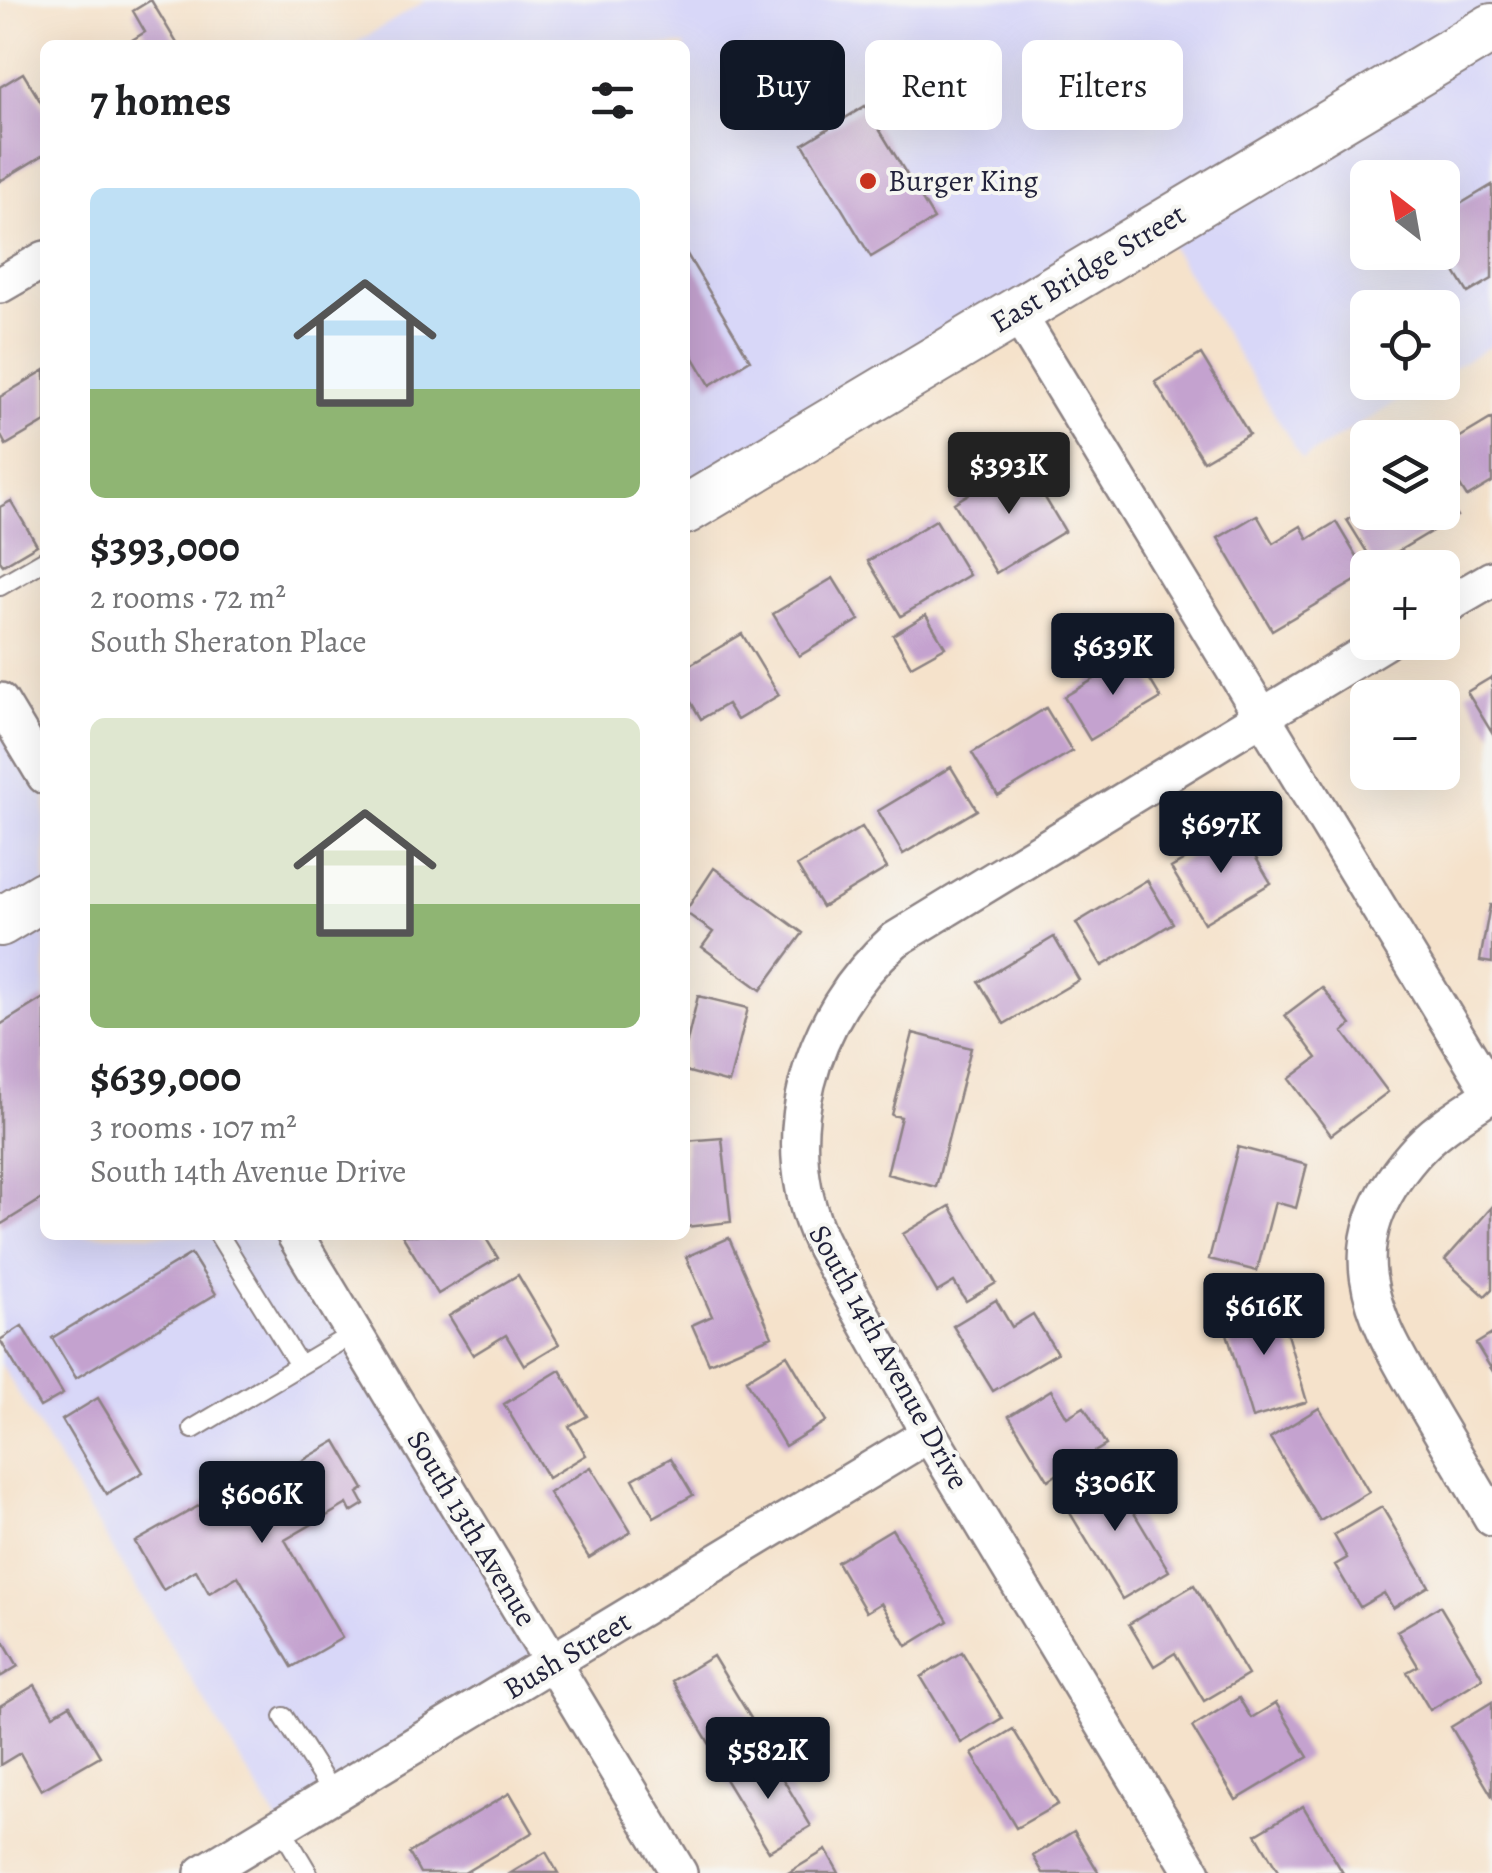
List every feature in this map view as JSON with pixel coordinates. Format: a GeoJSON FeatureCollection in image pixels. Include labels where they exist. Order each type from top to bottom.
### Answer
{"type":"FeatureCollection","features":[{"type":"Feature","properties":{"kind":"main road","name":"East Bridge Street"},"geometry":{"type":"LineString","coordinates":[[690,507],[1492,28]]}},
{"type":"Feature","properties":{"kind":"main road"},"geometry":{"type":"LineString","coordinates":[[0,922],[40,898]]}},
{"type":"Feature","properties":{"kind":"street"},"geometry":{"type":"LineString","coordinates":[[0,286],[40,262]]}},
{"type":"Feature","properties":{"kind":"street"},"geometry":{"type":"LineString","coordinates":[[1016,311],[1492,1094],[1414,1153],[1387,1190],[1371,1228],[1366,1265],[1372,1304],[1394,1351],[1492,1518]]}},
{"type":"Feature","properties":{"kind":"street"},"geometry":{"type":"LineString","coordinates":[[1460,597],[1492,578]]}},
{"type":"Feature","properties":{"kind":"street","name":"South 14th Avenue Drive"},"geometry":{"type":"LineString","coordinates":[[1193,1873],[929,1434],[824,1249],[802,1191],[800,1117],[817,1048],[833,1013],[870,962],[894,940],[1354,660]]}},
{"type":"Feature","properties":{"kind":"street"},"geometry":{"type":"LineString","coordinates":[[0,701],[40,768]]}},
{"type":"Feature","properties":{"kind":"street","name":"South 13th Avenue"},"geometry":{"type":"LineString","coordinates":[[298,1240],[679,1873]]}},
{"type":"Feature","properties":{"kind":"street","name":"Bush Street"},"geometry":{"type":"LineString","coordinates":[[203,1873],[929,1434]]}},
{"type":"Feature","properties":{"kind":"lane"},"geometry":{"type":"LineString","coordinates":[[0,586],[40,563]]}},
{"type":"Feature","properties":{"kind":"lane"},"geometry":{"type":"LineString","coordinates":[[222,1240],[300,1366]]}},
{"type":"Feature","properties":{"kind":"lane"},"geometry":{"type":"LineString","coordinates":[[194,1429],[354,1333]]}},
{"type":"Feature","properties":{"kind":"lane"},"geometry":{"type":"LineString","coordinates":[[284,1717],[333,1794]]}},
{"type":"Feature","properties":{"kind":"lane"},"geometry":{"type":"LineString","coordinates":[[280,1826],[308,1873]]}},
{"type":"Feature","properties":{"kind":"shaded area"},"geometry":{"type":"Polygon","coordinates":[[[427,0],[1492,0],[1492,345],[1460,364],[1460,290],[1350,290],[1350,400],[1401,400],[1367,420],[1350,420],[1350,430],[1302,459],[1159,227],[690,507],[690,40],[360,40],[427,0]]]}},
{"type":"Feature","properties":{"kind":"shaded area"},"geometry":{"type":"Polygon","coordinates":[[[0,701],[40,768],[40,1240],[298,1240],[553,1663],[280,1826],[0,1363],[0,701]]]}},
{"type":"Feature","properties":{"kind":"building"},"geometry":{"type":"Polygon","coordinates":[[[151,0],[175,40],[132,40],[145,32],[133,11],[151,0]]]}},
{"type":"Feature","properties":{"kind":"building"},"geometry":{"type":"Polygon","coordinates":[[[23,73],[40,101],[40,157],[0,181],[0,87],[23,73]]]}},
{"type":"Feature","properties":{"kind":"building","name":"Burger King"},"geometry":{"type":"Polygon","coordinates":[[[865,106],[865,130],[880,130],[934,219],[871,257],[803,144],[826,130],[845,130],[845,118],[865,106]]]}},
{"type":"Feature","properties":{"kind":"building"},"geometry":{"type":"Polygon","coordinates":[[[1492,185],[1492,279],[1468,293],[1454,270],[1460,270],[1460,204],[1492,185]]]}},
{"type":"Feature","properties":{"kind":"building"},"geometry":{"type":"Polygon","coordinates":[[[690,259],[750,360],[710,385],[690,351],[690,259]]]}},
{"type":"Feature","properties":{"kind":"building"},"geometry":{"type":"Polygon","coordinates":[[[1201,354],[1249,434],[1203,461],[1155,382],[1201,354]]]}},
{"type":"Feature","properties":{"kind":"building"},"geometry":{"type":"Polygon","coordinates":[[[40,373],[40,425],[6,445],[0,434],[0,397],[40,373]]]}},
{"type":"Feature","properties":{"kind":"building"},"geometry":{"type":"Polygon","coordinates":[[[1492,418],[1492,482],[1467,497],[1460,486],[1460,437],[1492,418]]]}},
{"type":"Feature","properties":{"kind":"building"},"geometry":{"type":"Polygon","coordinates":[[[1023,461],[1065,531],[996,573],[954,503],[1023,461]]]}},
{"type":"Feature","properties":{"kind":"building"},"geometry":{"type":"Polygon","coordinates":[[[11,501],[37,545],[3,565],[0,507],[11,501]]]}},
{"type":"Feature","properties":{"kind":"building"},"geometry":{"type":"Polygon","coordinates":[[[1257,515],[1273,543],[1301,526],[1308,539],[1336,522],[1353,550],[1350,584],[1272,630],[1218,538],[1257,515]]]}},
{"type":"Feature","properties":{"kind":"building"},"geometry":{"type":"Polygon","coordinates":[[[936,520],[969,575],[901,616],[868,561],[936,520]]]}},
{"type":"Feature","properties":{"kind":"building"},"geometry":{"type":"Polygon","coordinates":[[[1353,530],[1434,530],[1400,550],[1366,550],[1353,530]]]}},
{"type":"Feature","properties":{"kind":"building"},"geometry":{"type":"Polygon","coordinates":[[[833,578],[859,620],[799,656],[773,614],[833,578]]]}},
{"type":"Feature","properties":{"kind":"building"},"geometry":{"type":"Polygon","coordinates":[[[926,615],[945,647],[911,666],[893,635],[926,615]]]}},
{"type":"Feature","properties":{"kind":"building"},"geometry":{"type":"Polygon","coordinates":[[[742,634],[779,695],[737,720],[727,704],[701,719],[690,700],[690,665],[742,634]]]}},
{"type":"Feature","properties":{"kind":"building"},"geometry":{"type":"Polygon","coordinates":[[[1135,655],[1161,698],[1090,740],[1064,697],[1135,655]]]}},
{"type":"Feature","properties":{"kind":"building"},"geometry":{"type":"Polygon","coordinates":[[[1492,677],[1492,733],[1467,692],[1492,677]]]}},
{"type":"Feature","properties":{"kind":"building"},"geometry":{"type":"Polygon","coordinates":[[[1046,708],[1072,751],[998,796],[972,753],[1046,708]]]}},
{"type":"Feature","properties":{"kind":"building"},"geometry":{"type":"Polygon","coordinates":[[[951,767],[977,810],[903,854],[878,811],[951,767]]]}},
{"type":"Feature","properties":{"kind":"building"},"geometry":{"type":"Polygon","coordinates":[[[862,827],[887,868],[822,907],[797,866],[862,827]]]}},
{"type":"Feature","properties":{"kind":"building"},"geometry":{"type":"Polygon","coordinates":[[[1238,828],[1271,883],[1204,923],[1171,868],[1238,828]]]}},
{"type":"Feature","properties":{"kind":"building"},"geometry":{"type":"Polygon","coordinates":[[[714,868],[803,933],[761,990],[702,947],[713,932],[690,916],[690,904],[714,868]]]}},
{"type":"Feature","properties":{"kind":"building"},"geometry":{"type":"Polygon","coordinates":[[[1147,880],[1173,923],[1102,966],[1076,923],[1147,880]]]}},
{"type":"Feature","properties":{"kind":"building"},"geometry":{"type":"Polygon","coordinates":[[[1492,905],[1492,963],[1480,961],[1492,905]]]}},
{"type":"Feature","properties":{"kind":"building"},"geometry":{"type":"Polygon","coordinates":[[[1054,937],[1079,980],[1004,1024],[979,982],[1054,937]]]}},
{"type":"Feature","properties":{"kind":"building"},"geometry":{"type":"Polygon","coordinates":[[[1322,987],[1351,1025],[1343,1032],[1388,1092],[1331,1135],[1289,1079],[1317,1058],[1285,1015],[1322,987]]]}},
{"type":"Feature","properties":{"kind":"building"},"geometry":{"type":"Polygon","coordinates":[[[698,996],[748,1008],[729,1083],[690,1072],[690,1029],[698,996]]]}},
{"type":"Feature","properties":{"kind":"building"},"geometry":{"type":"Polygon","coordinates":[[[40,1000],[40,1200],[0,1225],[0,1025],[40,1000]]]}},
{"type":"Feature","properties":{"kind":"building"},"geometry":{"type":"Polygon","coordinates":[[[913,1033],[971,1048],[936,1187],[887,1174],[901,1117],[892,1115],[913,1033]]]}},
{"type":"Feature","properties":{"kind":"building"},"geometry":{"type":"Polygon","coordinates":[[[722,1138],[731,1222],[690,1226],[690,1141],[722,1138]]]}},
{"type":"Feature","properties":{"kind":"building"},"geometry":{"type":"Polygon","coordinates":[[[1238,1147],[1307,1165],[1296,1208],[1275,1202],[1257,1271],[1209,1259],[1238,1147]]]}},
{"type":"Feature","properties":{"kind":"building"},"geometry":{"type":"Polygon","coordinates":[[[950,1206],[996,1283],[966,1301],[954,1282],[937,1292],[903,1234],[950,1206]]]}},
{"type":"Feature","properties":{"kind":"building"},"geometry":{"type":"Polygon","coordinates":[[[1492,1207],[1492,1289],[1485,1296],[1445,1260],[1492,1207]]]}},
{"type":"Feature","properties":{"kind":"building"},"geometry":{"type":"Polygon","coordinates":[[[729,1238],[772,1336],[709,1363],[692,1325],[712,1316],[686,1257],[729,1238]]]}},
{"type":"Feature","properties":{"kind":"building"},"geometry":{"type":"Polygon","coordinates":[[[405,1240],[487,1240],[498,1258],[438,1294],[405,1240]]]}},
{"type":"Feature","properties":{"kind":"building"},"geometry":{"type":"Polygon","coordinates":[[[191,1254],[216,1294],[76,1378],[52,1338],[191,1254]]]}},
{"type":"Feature","properties":{"kind":"building"},"geometry":{"type":"Polygon","coordinates":[[[518,1275],[559,1344],[524,1365],[506,1335],[473,1355],[449,1316],[518,1275]]]}},
{"type":"Feature","properties":{"kind":"building"},"geometry":{"type":"Polygon","coordinates":[[[1276,1297],[1307,1402],[1252,1418],[1221,1313],[1276,1297]]]}},
{"type":"Feature","properties":{"kind":"building"},"geometry":{"type":"Polygon","coordinates":[[[996,1300],[1012,1327],[1033,1314],[1057,1353],[993,1391],[953,1326],[996,1300]]]}},
{"type":"Feature","properties":{"kind":"building"},"geometry":{"type":"Polygon","coordinates":[[[22,1326],[63,1394],[40,1407],[0,1340],[22,1326]]]}},
{"type":"Feature","properties":{"kind":"building"},"geometry":{"type":"Polygon","coordinates":[[[1492,1334],[1492,1370],[1476,1344],[1492,1334]]]}},
{"type":"Feature","properties":{"kind":"building"},"geometry":{"type":"Polygon","coordinates":[[[787,1355],[826,1421],[785,1446],[746,1380],[787,1355]]]}},
{"type":"Feature","properties":{"kind":"building"},"geometry":{"type":"Polygon","coordinates":[[[560,1370],[587,1416],[569,1426],[586,1455],[548,1478],[504,1404],[560,1370]]]}},
{"type":"Feature","properties":{"kind":"building"},"geometry":{"type":"Polygon","coordinates":[[[1051,1390],[1067,1417],[1084,1407],[1106,1445],[1048,1480],[1009,1416],[1051,1390]]]}},
{"type":"Feature","properties":{"kind":"building"},"geometry":{"type":"Polygon","coordinates":[[[98,1398],[143,1472],[106,1494],[62,1420],[98,1398]]]}},
{"type":"Feature","properties":{"kind":"building"},"geometry":{"type":"Polygon","coordinates":[[[1319,1408],[1369,1492],[1320,1521],[1270,1438],[1319,1408]]]}},
{"type":"Feature","properties":{"kind":"building"},"geometry":{"type":"Polygon","coordinates":[[[336,1441],[364,1489],[358,1493],[364,1504],[351,1512],[347,1504],[285,1540],[342,1638],[292,1667],[238,1576],[209,1593],[196,1570],[163,1590],[135,1542],[250,1477],[256,1488],[336,1441]]]}},
{"type":"Feature","properties":{"kind":"building"},"geometry":{"type":"Polygon","coordinates":[[[671,1458],[693,1495],[654,1517],[633,1479],[671,1458]]]}},
{"type":"Feature","properties":{"kind":"building"},"geometry":{"type":"Polygon","coordinates":[[[591,1467],[631,1532],[589,1558],[549,1493],[591,1467]]]}},
{"type":"Feature","properties":{"kind":"building"},"geometry":{"type":"Polygon","coordinates":[[[1108,1470],[1169,1571],[1122,1599],[1061,1498],[1108,1470]]]}},
{"type":"Feature","properties":{"kind":"building"},"geometry":{"type":"Polygon","coordinates":[[[1382,1507],[1429,1586],[1393,1608],[1384,1593],[1360,1607],[1335,1565],[1347,1558],[1334,1535],[1382,1507]]]}},
{"type":"Feature","properties":{"kind":"building"},"geometry":{"type":"Polygon","coordinates":[[[892,1529],[948,1621],[907,1646],[881,1603],[866,1612],[837,1562],[892,1529]]]}},
{"type":"Feature","properties":{"kind":"building"},"geometry":{"type":"Polygon","coordinates":[[[1194,1585],[1248,1675],[1204,1701],[1175,1653],[1154,1666],[1129,1624],[1194,1585]]]}},
{"type":"Feature","properties":{"kind":"building"},"geometry":{"type":"Polygon","coordinates":[[[1440,1606],[1483,1678],[1430,1710],[1407,1672],[1418,1666],[1397,1631],[1440,1606]]]}},
{"type":"Feature","properties":{"kind":"building"},"geometry":{"type":"Polygon","coordinates":[[[0,1635],[18,1666],[0,1677],[0,1635]]]}},
{"type":"Feature","properties":{"kind":"building"},"geometry":{"type":"Polygon","coordinates":[[[962,1652],[1002,1718],[961,1743],[921,1677],[962,1652]]]}},
{"type":"Feature","properties":{"kind":"building"},"geometry":{"type":"Polygon","coordinates":[[[713,1656],[763,1738],[721,1763],[672,1681],[713,1656]]]}},
{"type":"Feature","properties":{"kind":"building"},"geometry":{"type":"Polygon","coordinates":[[[35,1685],[53,1715],[70,1705],[100,1756],[41,1790],[20,1753],[0,1765],[0,1706],[35,1685]]]}},
{"type":"Feature","properties":{"kind":"building"},"geometry":{"type":"Polygon","coordinates":[[[1239,1698],[1251,1718],[1276,1703],[1308,1757],[1236,1800],[1192,1727],[1239,1698]]]}},
{"type":"Feature","properties":{"kind":"building"},"geometry":{"type":"Polygon","coordinates":[[[1492,1702],[1492,1796],[1451,1727],[1492,1702]]]}},
{"type":"Feature","properties":{"kind":"building"},"geometry":{"type":"Polygon","coordinates":[[[1013,1729],[1058,1804],[1016,1828],[972,1754],[1013,1729]]]}},
{"type":"Feature","properties":{"kind":"building"},"geometry":{"type":"Polygon","coordinates":[[[768,1754],[811,1826],[769,1851],[725,1779],[768,1754]]]}},
{"type":"Feature","properties":{"kind":"building"},"geometry":{"type":"Polygon","coordinates":[[[510,1793],[533,1832],[464,1873],[420,1873],[409,1853],[510,1793]]]}},
{"type":"Feature","properties":{"kind":"building"},"geometry":{"type":"Polygon","coordinates":[[[1303,1806],[1343,1873],[1279,1873],[1256,1834],[1303,1806]]]}},
{"type":"Feature","properties":{"kind":"building"},"geometry":{"type":"Polygon","coordinates":[[[1074,1831],[1099,1873],[1043,1873],[1033,1856],[1074,1831]]]}},
{"type":"Feature","properties":{"kind":"building"},"geometry":{"type":"Polygon","coordinates":[[[826,1850],[839,1873],[788,1873],[826,1850]]]}},
{"type":"Feature","properties":{"kind":"building"},"geometry":{"type":"Polygon","coordinates":[[[546,1852],[558,1873],[511,1873],[546,1852]]]}},
{"type":"Feature","properties":{"kind":"place","name":"Burger King"},"geometry":{"type":"Point","coordinates":[868,181]}}]}
